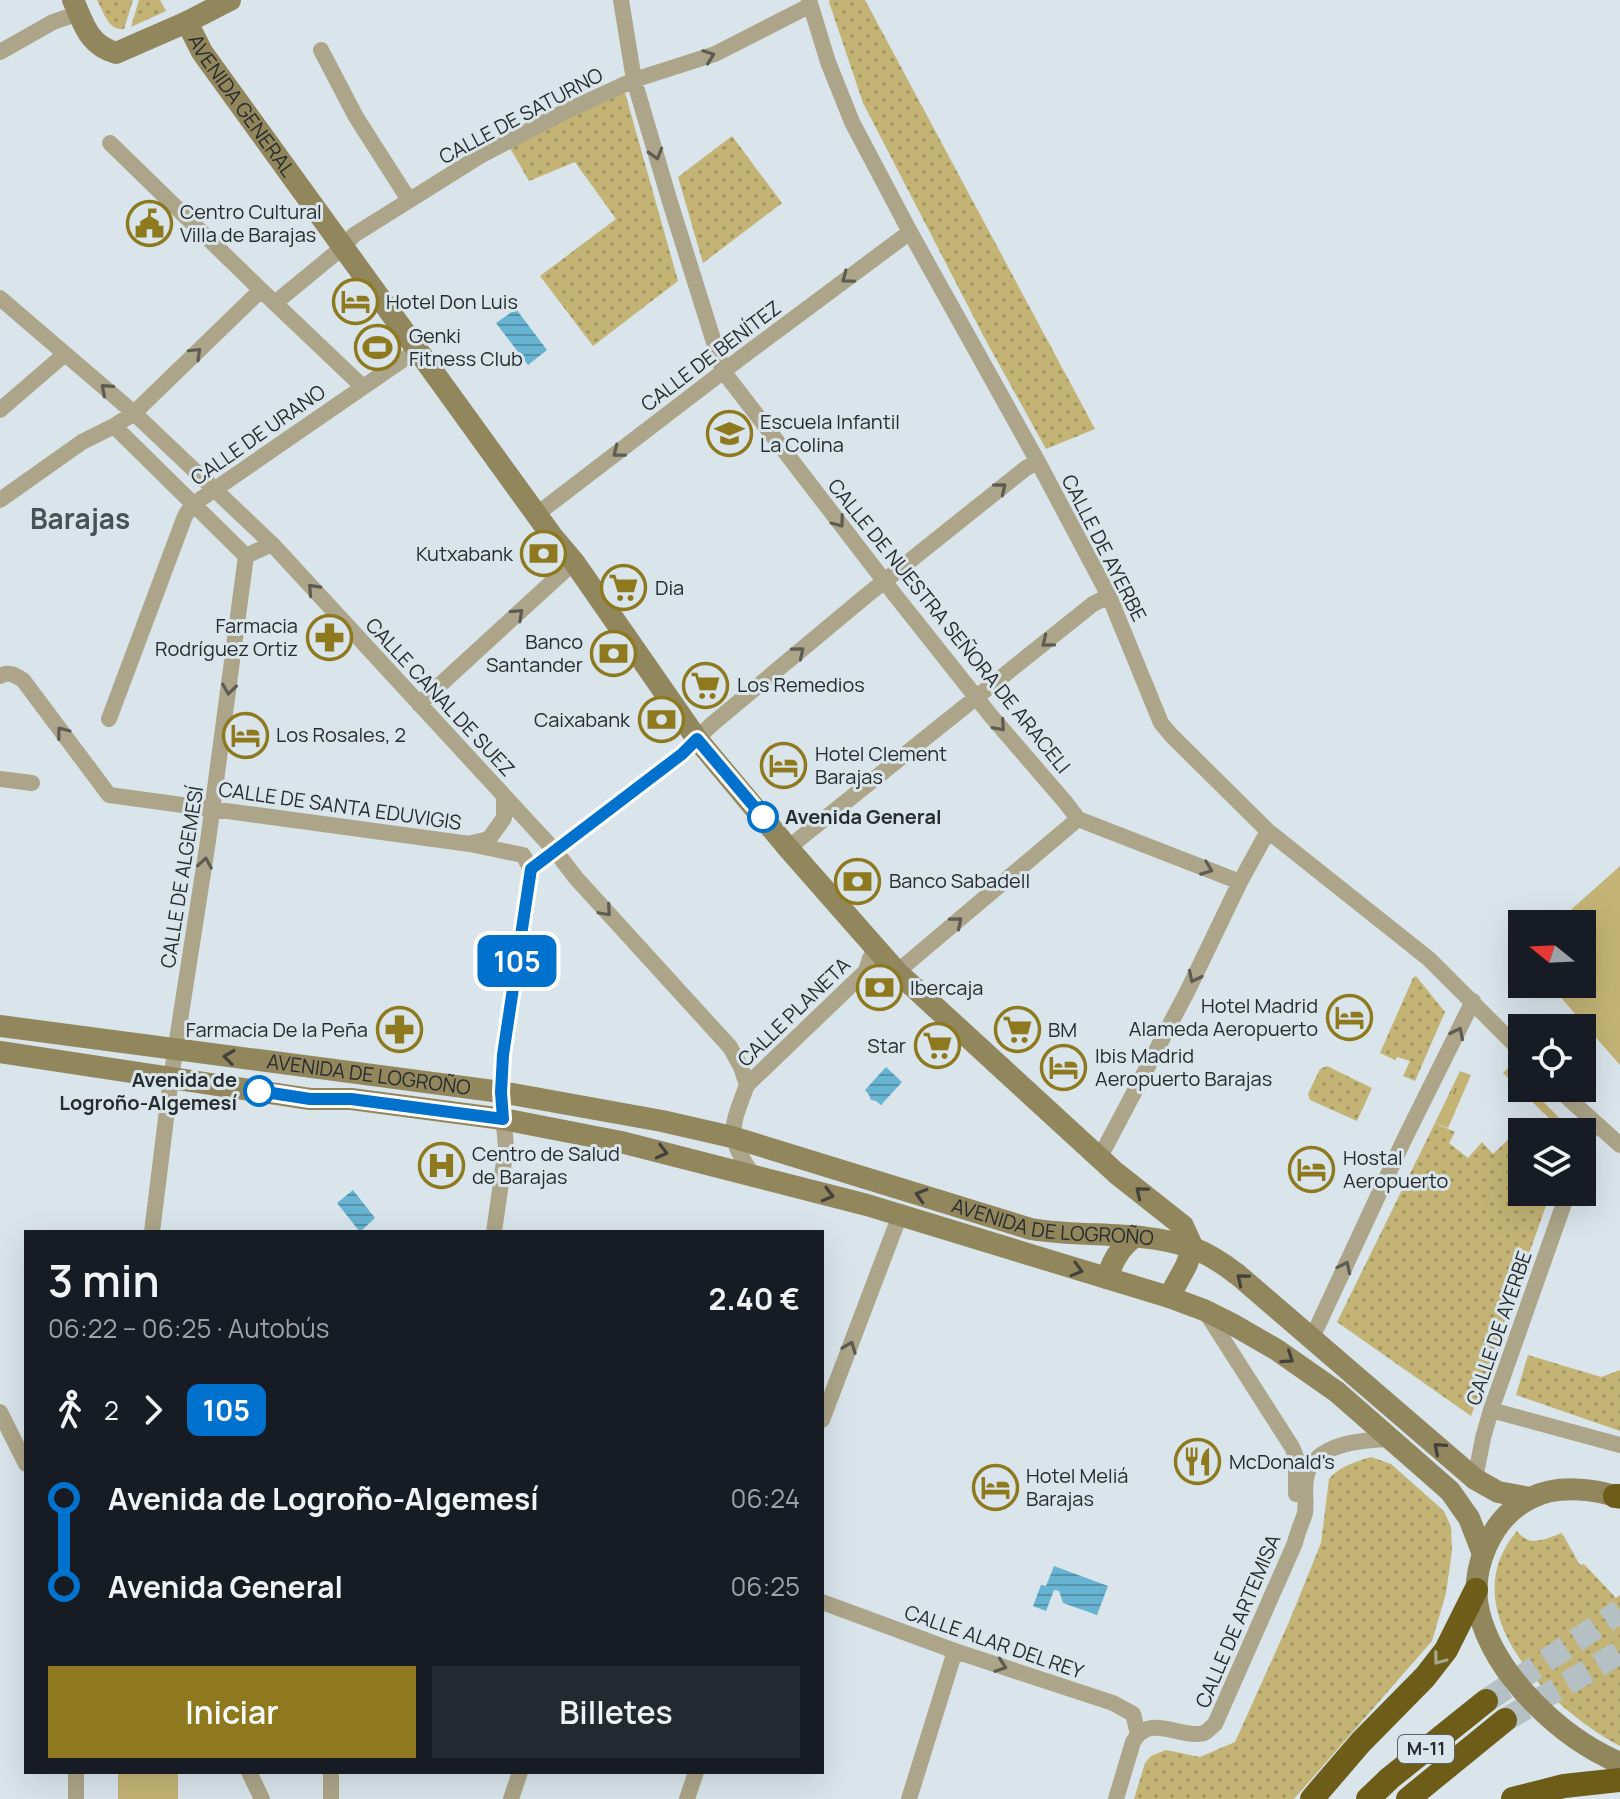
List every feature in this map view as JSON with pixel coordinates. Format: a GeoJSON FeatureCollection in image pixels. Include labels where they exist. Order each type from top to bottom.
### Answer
{"type":"FeatureCollection","features":[{"type":"Feature","properties":{"kind":"highway"},"geometry":{"type":"LineString","coordinates":[[1312,1799],[1361,1742],[1425,1677],[1446,1650],[1476,1590]]}},
{"type":"Feature","properties":{"kind":"highway","name":"M-11"},"geometry":{"type":"LineString","coordinates":[[1368,1799],[1486,1701]]}},
{"type":"Feature","properties":{"kind":"highway","name":"M-11"},"geometry":{"type":"LineString","coordinates":[[1408,1799],[1505,1720]]}},
{"type":"Feature","properties":{"kind":"highway"},"geometry":{"type":"LineString","coordinates":[[1513,1799],[1564,1786],[1620,1780]]}},
{"type":"Feature","properties":{"kind":"main road"},"geometry":{"type":"LineString","coordinates":[[76,6],[94,42],[116,53],[230,0]]}},
{"type":"Feature","properties":{"kind":"main road","name":"AVENIDA GENERAL"},"geometry":{"type":"LineString","coordinates":[[187,22],[202,52],[552,536],[574,562],[697,739],[897,972],[1100,1157],[1183,1226],[1193,1248]]}},
{"type":"Feature","properties":{"kind":"main road","name":"AVENIDA DE LOGROÑO"},"geometry":{"type":"LineString","coordinates":[[0,1026],[501,1092],[662,1121],[732,1137],[1031,1229],[1134,1237],[1193,1248],[1234,1272],[1475,1479],[1498,1492],[1530,1498]]}},
{"type":"Feature","properties":{"kind":"main road","name":"AVENIDA DE LOGROÑO"},"geometry":{"type":"LineString","coordinates":[[0,1052],[310,1099],[351,1099],[503,1119],[621,1142],[900,1215],[1169,1297],[1232,1324],[1337,1392],[1450,1491],[1469,1518],[1483,1554]]}},
{"type":"Feature","properties":{"kind":"main road"},"geometry":{"type":"LineString","coordinates":[[1107,1278],[1120,1248],[1134,1237]]}},
{"type":"Feature","properties":{"kind":"main road"},"geometry":{"type":"LineString","coordinates":[[1169,1297],[1193,1248]]}},
{"type":"Feature","properties":{"kind":"main road"},"geometry":{"type":"LineString","coordinates":[[1618,1497],[1564,1490],[1530,1498],[1503,1521],[1483,1554],[1477,1572],[1476,1590],[1478,1611],[1496,1654],[1533,1701],[1580,1742],[1620,1763]]}},
{"type":"Feature","properties":{"kind":"street","name":"CALLE DE NUESTRA SEÑORA DE ARACELI"},"geometry":{"type":"LineString","coordinates":[[621,0],[634,80],[723,371],[885,581],[1078,819]]}},
{"type":"Feature","properties":{"kind":"street","name":"CALLE DE SATURNO"},"geometry":{"type":"LineString","coordinates":[[275,303],[354,235],[480,156],[634,80],[715,54],[809,3]]}},
{"type":"Feature","properties":{"kind":"street","name":"CALLE DE AYERBE"},"geometry":{"type":"LineString","coordinates":[[809,3],[852,122],[1109,596],[1161,723],[1268,831],[1429,959],[1508,1037]]}},
{"type":"Feature","properties":{"kind":"street"},"geometry":{"type":"LineString","coordinates":[[0,52],[76,6]]}},
{"type":"Feature","properties":{"kind":"street"},"geometry":{"type":"LineString","coordinates":[[321,50],[356,117],[409,200]]}},
{"type":"Feature","properties":{"kind":"street"},"geometry":{"type":"LineString","coordinates":[[110,143],[363,387]]}},
{"type":"Feature","properties":{"kind":"street","name":"CALLE DE BENÍTEZ"},"geometry":{"type":"LineString","coordinates":[[537,514],[910,232]]}},
{"type":"Feature","properties":{"kind":"street"},"geometry":{"type":"LineString","coordinates":[[0,500],[82,442],[134,413],[261,290]]}},
{"type":"Feature","properties":{"kind":"street","name":"CALLE CANAL DE SUEZ"},"geometry":{"type":"LineString","coordinates":[[0,298],[134,413],[272,544],[556,852],[730,1047],[747,1085]]}},
{"type":"Feature","properties":{"kind":"street","name":"CALLE DE URANO"},"geometry":{"type":"LineString","coordinates":[[109,719],[185,516],[192,505],[417,350]]}},
{"type":"Feature","properties":{"kind":"street"},"geometry":{"type":"LineString","coordinates":[[0,410],[65,354]]}},
{"type":"Feature","properties":{"kind":"street"},"geometry":{"type":"LineString","coordinates":[[114,426],[246,556],[272,544]]}},
{"type":"Feature","properties":{"kind":"street"},"geometry":{"type":"LineString","coordinates":[[494,1230],[506,1147],[501,1092],[503,1055],[531,869],[682,754],[711,725],[885,581],[1026,468],[1038,462]]}},
{"type":"Feature","properties":{"kind":"street","name":"CALLE DE ALGEMESÍ"},"geometry":{"type":"LineString","coordinates":[[152,1230],[246,556]]}},
{"type":"Feature","properties":{"kind":"street"},"geometry":{"type":"LineString","coordinates":[[419,704],[574,562]]}},
{"type":"Feature","properties":{"kind":"street"},"geometry":{"type":"LineString","coordinates":[[788,848],[1093,604],[1109,596]]}},
{"type":"Feature","properties":{"kind":"street","name":"CALLE DE SANTA EDUVIGIS"},"geometry":{"type":"LineString","coordinates":[[0,676],[4,673],[14,674],[23,680],[109,795],[470,844],[523,855],[531,869]]}},
{"type":"Feature","properties":{"kind":"street"},"geometry":{"type":"LineString","coordinates":[[0,779],[32,783]]}},
{"type":"Feature","properties":{"kind":"street","name":"CALLE DE SANTA EDUVIGIS"},"geometry":{"type":"LineString","coordinates":[[470,844],[489,839],[504,818],[504,796]]}},
{"type":"Feature","properties":{"kind":"street"},"geometry":{"type":"LineString","coordinates":[[897,972],[1078,819],[1240,882]]}},
{"type":"Feature","properties":{"kind":"street"},"geometry":{"type":"LineString","coordinates":[[1100,1157],[1268,831]]}},
{"type":"Feature","properties":{"kind":"street","name":"CALLE PLANETA"},"geometry":{"type":"LineString","coordinates":[[747,1085],[869,968],[871,955],[863,934]]}},
{"type":"Feature","properties":{"kind":"street","name":"CALLE PLANETA"},"geometry":{"type":"LineString","coordinates":[[869,968],[881,967],[897,972]]}},
{"type":"Feature","properties":{"kind":"street"},"geometry":{"type":"LineString","coordinates":[[1312,1338],[1473,1001]]}},
{"type":"Feature","properties":{"kind":"street"},"geometry":{"type":"LineString","coordinates":[[747,1085],[732,1137],[753,1175]]}},
{"type":"Feature","properties":{"kind":"street"},"geometry":{"type":"LineString","coordinates":[[1572,1102],[1589,1118]]}},
{"type":"Feature","properties":{"kind":"street"},"geometry":{"type":"LineString","coordinates":[[1596,1125],[1620,1145]]}},
{"type":"Feature","properties":{"kind":"street","name":"CALLE DE AYERBE"},"geometry":{"type":"LineString","coordinates":[[1475,1479],[1491,1410],[1563,1206]]}},
{"type":"Feature","properties":{"kind":"street"},"geometry":{"type":"LineString","coordinates":[[824,1409],[900,1215]]}},
{"type":"Feature","properties":{"kind":"street","name":"CALLE DE ARTEMISA"},"geometry":{"type":"LineString","coordinates":[[1204,1310],[1296,1457],[1299,1527]]}},
{"type":"Feature","properties":{"kind":"street"},"geometry":{"type":"LineString","coordinates":[[1491,1410],[1620,1445]]}},
{"type":"Feature","properties":{"kind":"street"},"geometry":{"type":"LineString","coordinates":[[0,1412],[24,1455]]}},
{"type":"Feature","properties":{"kind":"street","name":"CALLE DE ARTEMISA"},"geometry":{"type":"LineString","coordinates":[[1138,1734],[1146,1729],[1158,1728],[1200,1734],[1215,1724],[1295,1543],[1304,1514],[1309,1469],[1320,1456],[1350,1443],[1390,1439]]}},
{"type":"Feature","properties":{"kind":"street"},"geometry":{"type":"LineString","coordinates":[[0,1451],[24,1455]]}},
{"type":"Feature","properties":{"kind":"street","name":"CALLE ALAR DEL REY"},"geometry":{"type":"LineString","coordinates":[[824,1603],[955,1651],[1113,1703],[1133,1714],[1138,1734]]}},
{"type":"Feature","properties":{"kind":"street"},"geometry":{"type":"LineString","coordinates":[[909,1799],[955,1651]]}},
{"type":"Feature","properties":{"kind":"street"},"geometry":{"type":"LineString","coordinates":[[1116,1799],[1138,1734]]}},
{"type":"Feature","properties":{"kind":"street"},"geometry":{"type":"LineString","coordinates":[[76,1774],[76,1799]]}},
{"type":"Feature","properties":{"kind":"street"},"geometry":{"type":"LineString","coordinates":[[250,1774],[262,1799]]}},
{"type":"Feature","properties":{"kind":"street"},"geometry":{"type":"LineString","coordinates":[[331,1774],[331,1799]]}},
{"type":"Feature","properties":{"kind":"street"},"geometry":{"type":"LineString","coordinates":[[511,1799],[519,1774]]}},
{"type":"Feature","properties":{"kind":"street"},"geometry":{"type":"LineString","coordinates":[[687,1799],[695,1774]]}},
{"type":"Feature","properties":{"kind":"green space"},"geometry":{"type":"Polygon","coordinates":[[[97,0],[133,0],[124,29],[110,24],[97,0]]]}},
{"type":"Feature","properties":{"kind":"green space"},"geometry":{"type":"Polygon","coordinates":[[[139,0],[160,0],[166,11],[131,27],[139,0]]]}},
{"type":"Feature","properties":{"kind":"green space"},"geometry":{"type":"Polygon","coordinates":[[[830,0],[865,0],[1095,429],[1046,449],[984,337],[863,103],[830,0]]]}},
{"type":"Feature","properties":{"kind":"green space"},"geometry":{"type":"Polygon","coordinates":[[[624,89],[678,281],[593,346],[540,276],[616,219],[575,162],[529,181],[510,148],[624,89]]]}},
{"type":"Feature","properties":{"kind":"green space"},"geometry":{"type":"Polygon","coordinates":[[[732,136],[782,203],[703,263],[678,177],[732,136]]]}},
{"type":"Feature","properties":{"kind":"green space"},"geometry":{"type":"Polygon","coordinates":[[[1620,866],[1620,1065],[1596,1038],[1596,1014],[1575,1014],[1561,998],[1596,998],[1596,910],[1571,910],[1620,866]]]}},
{"type":"Feature","properties":{"kind":"green space"},"geometry":{"type":"Polygon","coordinates":[[[1416,976],[1445,1012],[1415,1081],[1403,1076],[1410,1061],[1397,1057],[1395,1060],[1380,1053],[1416,976]]]}},
{"type":"Feature","properties":{"kind":"green space"},"geometry":{"type":"Polygon","coordinates":[[[1327,1066],[1372,1088],[1357,1121],[1310,1100],[1308,1094],[1320,1069],[1327,1066]]]}},
{"type":"Feature","properties":{"kind":"green space"},"geometry":{"type":"Polygon","coordinates":[[[1460,1071],[1471,1075],[1448,1128],[1435,1123],[1460,1071]]]}},
{"type":"Feature","properties":{"kind":"green space"},"geometry":{"type":"Polygon","coordinates":[[[1532,1102],[1544,1102],[1559,1118],[1549,1118],[1532,1102]]]}},
{"type":"Feature","properties":{"kind":"green space"},"geometry":{"type":"Polygon","coordinates":[[[1435,1123],[1455,1132],[1449,1143],[1468,1158],[1482,1142],[1493,1154],[1508,1140],[1508,1206],[1546,1206],[1471,1416],[1337,1322],[1435,1123]]]}},
{"type":"Feature","properties":{"kind":"green space"},"geometry":{"type":"Polygon","coordinates":[[[1528,1355],[1601,1377],[1620,1370],[1620,1431],[1516,1395],[1528,1355]]]}},
{"type":"Feature","properties":{"kind":"green space"},"geometry":{"type":"Polygon","coordinates":[[[1371,1457],[1391,1464],[1444,1511],[1451,1527],[1452,1551],[1446,1593],[1432,1641],[1294,1799],[1134,1799],[1145,1763],[1151,1756],[1166,1750],[1200,1757],[1235,1742],[1321,1543],[1329,1479],[1343,1468],[1371,1457]]]}},
{"type":"Feature","properties":{"kind":"green space"},"geometry":{"type":"Polygon","coordinates":[[[1517,1531],[1532,1541],[1562,1533],[1580,1565],[1584,1564],[1616,1598],[1620,1595],[1620,1746],[1593,1730],[1539,1683],[1517,1655],[1502,1624],[1495,1593],[1499,1561],[1517,1531]]]}},
{"type":"Feature","properties":{"kind":"green space"},"geometry":{"type":"Polygon","coordinates":[[[118,1774],[178,1774],[178,1799],[118,1799],[118,1774]]]}},
{"type":"Feature","properties":{"kind":"water"},"geometry":{"type":"Polygon","coordinates":[[[516,309],[547,350],[528,365],[496,323],[516,309]]]}},
{"type":"Feature","properties":{"kind":"water"},"geometry":{"type":"Polygon","coordinates":[[[886,1067],[902,1082],[881,1105],[871,1100],[865,1090],[886,1067]]]}},
{"type":"Feature","properties":{"kind":"water"},"geometry":{"type":"Polygon","coordinates":[[[353,1190],[375,1218],[358,1230],[337,1203],[353,1190]]]}},
{"type":"Feature","properties":{"kind":"water"},"geometry":{"type":"Polygon","coordinates":[[[1054,1566],[1108,1586],[1097,1615],[1063,1603],[1059,1591],[1054,1590],[1046,1611],[1033,1606],[1041,1585],[1046,1586],[1054,1566]]]}},
{"type":"Feature","properties":{"kind":"tunnel"},"geometry":{"type":"LineString","coordinates":[[1486,1701],[1620,1611]]}},
{"type":"Feature","properties":{"kind":"tunnel"},"geometry":{"type":"LineString","coordinates":[[1505,1720],[1620,1652]]}},
{"type":"Feature","properties":{"kind":"bus line","name":"105"},"geometry":{"type":"LineString","coordinates":[[259,1091],[310,1099],[351,1099],[503,1119],[503,1055],[531,869],[682,754],[697,739],[763,817]]}},
{"type":"Feature","properties":{"kind":"place","name":"Centro Cultural Villa de Barajas"},"geometry":{"type":"Point","coordinates":[149,224]}},
{"type":"Feature","properties":{"kind":"place","name":"Hotel Don Luis"},"geometry":{"type":"Point","coordinates":[355,302]}},
{"type":"Feature","properties":{"kind":"place","name":"Genki Fitness Club"},"geometry":{"type":"Point","coordinates":[378,347]}},
{"type":"Feature","properties":{"kind":"place","name":"Escuela Infantil La Colina"},"geometry":{"type":"Point","coordinates":[729,433]}},
{"type":"Feature","properties":{"kind":"place","name":"Kutxabank"},"geometry":{"type":"Point","coordinates":[544,554]}},
{"type":"Feature","properties":{"kind":"place","name":"Dia"},"geometry":{"type":"Point","coordinates":[624,588]}},
{"type":"Feature","properties":{"kind":"place","name":"Farmacia Rodríguez Ortiz"},"geometry":{"type":"Point","coordinates":[329,637]}},
{"type":"Feature","properties":{"kind":"place","name":"Banco Santander"},"geometry":{"type":"Point","coordinates":[614,654]}},
{"type":"Feature","properties":{"kind":"place","name":"Los Remedios"},"geometry":{"type":"Point","coordinates":[706,685]}},
{"type":"Feature","properties":{"kind":"place","name":"Caixabank"},"geometry":{"type":"Point","coordinates":[661,720]}},
{"type":"Feature","properties":{"kind":"place","name":"Los Rosales, 2"},"geometry":{"type":"Point","coordinates":[245,735]}},
{"type":"Feature","properties":{"kind":"place","name":"Hotel Clement Barajas"},"geometry":{"type":"Point","coordinates":[784,765]}},
{"type":"Feature","properties":{"kind":"place","name":"Avenida General"},"geometry":{"type":"Point","coordinates":[763,817]}},
{"type":"Feature","properties":{"kind":"place","name":"Banco Sabadell"},"geometry":{"type":"Point","coordinates":[858,881]}},
{"type":"Feature","properties":{"kind":"place","name":"Ibercaja"},"geometry":{"type":"Point","coordinates":[879,988]}},
{"type":"Feature","properties":{"kind":"place","name":"Hotel Madrid Alameda Aeropuerto"},"geometry":{"type":"Point","coordinates":[1349,1018]}},
{"type":"Feature","properties":{"kind":"place","name":"Farmacia De la Peña"},"geometry":{"type":"Point","coordinates":[399,1030]}},
{"type":"Feature","properties":{"kind":"place","name":"BM"},"geometry":{"type":"Point","coordinates":[1017,1030]}},
{"type":"Feature","properties":{"kind":"place","name":"Star"},"geometry":{"type":"Point","coordinates":[937,1046]}},
{"type":"Feature","properties":{"kind":"place","name":"Ibis Madrid Aeropuerto Barajas"},"geometry":{"type":"Point","coordinates":[1064,1068]}},
{"type":"Feature","properties":{"kind":"place","name":"Avenida de Logroño-Algemesí"},"geometry":{"type":"Point","coordinates":[259,1091]}},
{"type":"Feature","properties":{"kind":"place","name":"Centro de Salud de Barajas"},"geometry":{"type":"Point","coordinates":[441,1166]}},
{"type":"Feature","properties":{"kind":"place","name":"Hostal Aeropuerto"},"geometry":{"type":"Point","coordinates":[1312,1170]}},
{"type":"Feature","properties":{"kind":"place","name":"McDonald's"},"geometry":{"type":"Point","coordinates":[1198,1462]}},
{"type":"Feature","properties":{"kind":"place","name":"Hotel Meliá Barajas"},"geometry":{"type":"Point","coordinates":[995,1487]}},
{"type":"Feature","properties":{"kind":"district","name":"Barajas"},"geometry":{"type":"Point","coordinates":[80,519]}}]}
